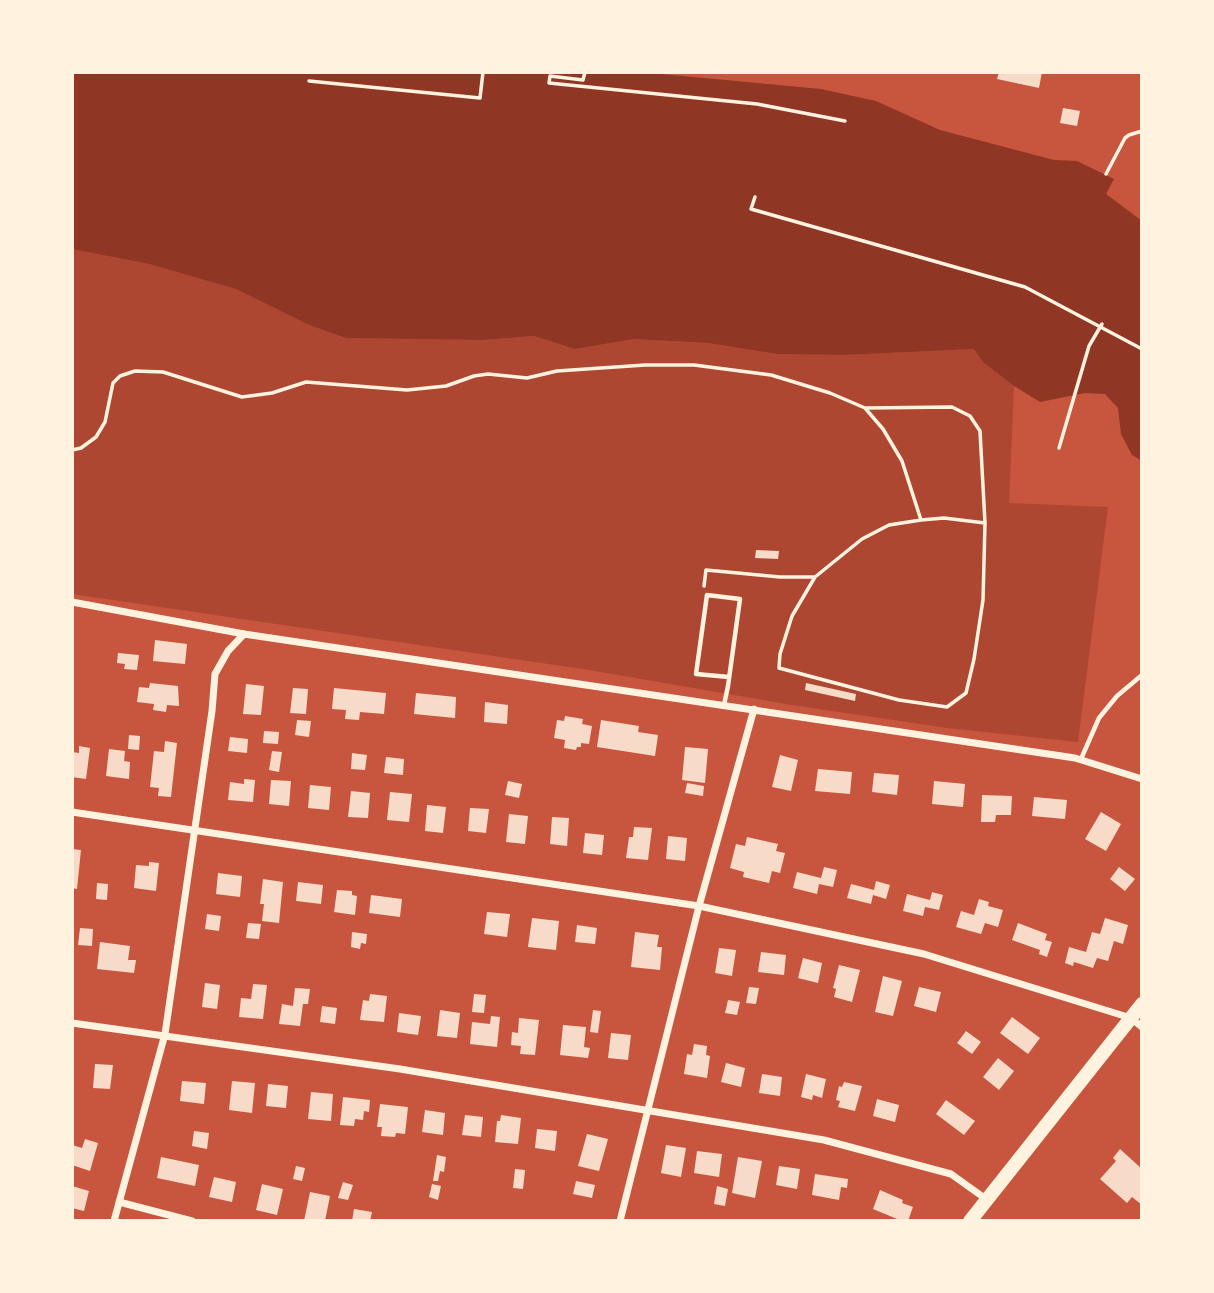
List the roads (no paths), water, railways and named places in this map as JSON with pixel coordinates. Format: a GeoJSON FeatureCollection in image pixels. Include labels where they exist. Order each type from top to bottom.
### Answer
{"type":"FeatureCollection","features":[{"type":"Feature","properties":{"kind":"main road"},"geometry":{"type":"LineString","coordinates":[[970,1221],[1137,1023],[1142,1004]]}},
{"type":"Feature","properties":{"kind":"street"},"geometry":{"type":"LineString","coordinates":[[72,602],[244,634],[1081,760],[1142,779]]}},
{"type":"Feature","properties":{"kind":"street"},"geometry":{"type":"LineString","coordinates":[[114,1221],[165,1034],[215,674],[228,651],[244,634]]}},
{"type":"Feature","properties":{"kind":"street"},"geometry":{"type":"LineString","coordinates":[[620,1221],[699,906],[754,709]]}},
{"type":"Feature","properties":{"kind":"street"},"geometry":{"type":"LineString","coordinates":[[72,812],[699,906],[924,954],[1137,1023]]}},
{"type":"Feature","properties":{"kind":"street"},"geometry":{"type":"LineString","coordinates":[[72,1023],[400,1069],[649,1109],[837,1143],[951,1174],[986,1199]]}},
{"type":"Feature","properties":{"kind":"street"},"geometry":{"type":"LineString","coordinates":[[119,1202],[192,1221]]}},
{"type":"Feature","properties":{"kind":"lane"},"geometry":{"type":"LineString","coordinates":[[724,705],[729,677],[740,599],[707,595],[696,674],[729,677]]}},
{"type":"Feature","properties":{"kind":"lane"},"geometry":{"type":"LineString","coordinates":[[1081,760],[1099,718],[1117,696],[1142,675]]}}]}
